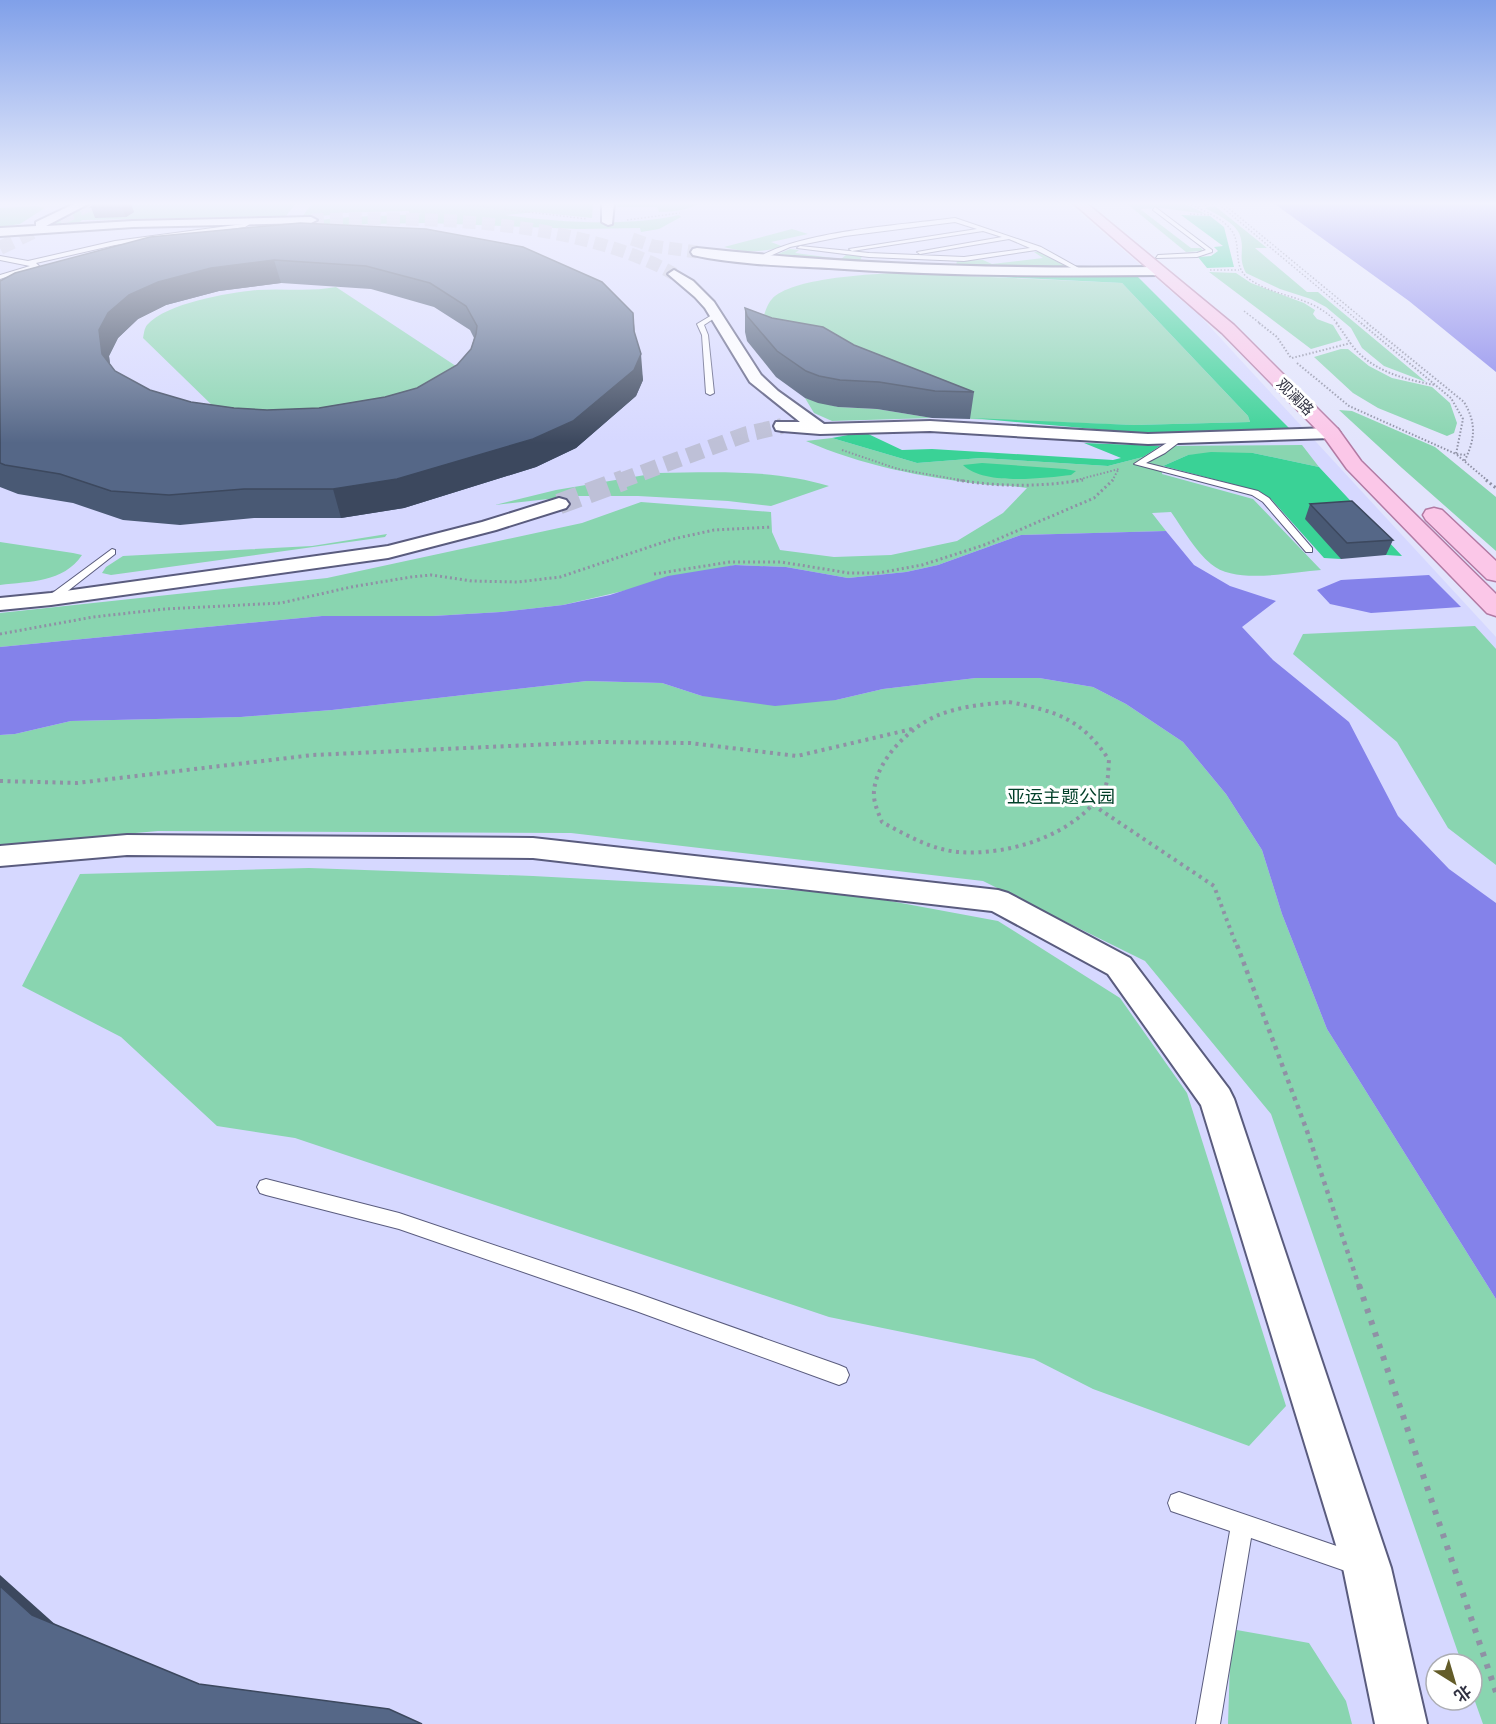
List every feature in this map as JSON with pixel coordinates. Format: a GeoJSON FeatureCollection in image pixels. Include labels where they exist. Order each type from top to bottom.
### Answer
{"type":"FeatureCollection","features":[{"type":"Feature","properties":{"kind":"main road","name":"观澜路"},"geometry":{"type":"LineString","coordinates":[[1184,282],[1331,433],[1354,465],[1496,608]]}},
{"type":"Feature","properties":{"kind":"main road","name":"观澜路"},"geometry":{"type":"LineString","coordinates":[[1189,282],[1245,329],[1351,431]]}},
{"type":"Feature","properties":{"kind":"main road"},"geometry":{"type":"LineString","coordinates":[[1380,464],[1496,574]]}},
{"type":"Feature","properties":{"kind":"street"},"geometry":{"type":"LineString","coordinates":[[686,282],[697,290],[717,314],[750,372],[820,429]]}},
{"type":"Feature","properties":{"kind":"street"},"geometry":{"type":"LineString","coordinates":[[782,426],[820,429],[930,426],[1108,438],[1331,433]]}},
{"type":"Feature","properties":{"kind":"street"},"geometry":{"type":"LineString","coordinates":[[0,604],[51,599],[388,552],[489,526],[559,504]]}},
{"type":"Feature","properties":{"kind":"street"},"geometry":{"type":"LineString","coordinates":[[0,856],[127,845],[533,848],[998,901],[1119,966],[1217,1099],[1367,1568],[1401,1724]]}},
{"type":"Feature","properties":{"kind":"lane"},"geometry":{"type":"LineString","coordinates":[[710,393],[705,335],[700,324],[717,314]]}},
{"type":"Feature","properties":{"kind":"lane"},"geometry":{"type":"LineString","coordinates":[[1138,464],[1162,452],[1182,437]]}},
{"type":"Feature","properties":{"kind":"lane"},"geometry":{"type":"LineString","coordinates":[[1138,464],[1255,493],[1266,500],[1309,550]]}},
{"type":"Feature","properties":{"kind":"lane"},"geometry":{"type":"LineString","coordinates":[[51,599],[112,552]]}},
{"type":"Feature","properties":{"kind":"lane"},"geometry":{"type":"LineString","coordinates":[[266,1186],[399,1221],[636,1302],[839,1375]]}},
{"type":"Feature","properties":{"kind":"lane"},"geometry":{"type":"LineString","coordinates":[[1179,1503],[1367,1568]]}},
{"type":"Feature","properties":{"kind":"lane"},"geometry":{"type":"LineString","coordinates":[[1208,1724],[1242,1524]]}},
{"type":"Feature","properties":{"kind":"path"},"geometry":{"type":"LineString","coordinates":[[1256,282],[1308,302],[1333,319],[1359,353],[1382,369],[1411,381],[1437,386]]}},
{"type":"Feature","properties":{"kind":"path"},"geometry":{"type":"LineString","coordinates":[[1314,282],[1458,406],[1465,421],[1465,431],[1456,454]]}},
{"type":"Feature","properties":{"kind":"path"},"geometry":{"type":"LineString","coordinates":[[1317,282],[1464,402],[1475,423],[1475,433],[1464,462]]}},
{"type":"Feature","properties":{"kind":"path"},"geometry":{"type":"LineString","coordinates":[[1243,310],[1277,337],[1292,358],[1349,406],[1456,454],[1468,455]]}},
{"type":"Feature","properties":{"kind":"path"},"geometry":{"type":"LineString","coordinates":[[1292,358],[1352,343]]}},
{"type":"Feature","properties":{"kind":"path"},"geometry":{"type":"LineString","coordinates":[[842,450],[898,469],[981,484],[1016,487],[1082,480],[1138,464]]}},
{"type":"Feature","properties":{"kind":"path"},"geometry":{"type":"LineString","coordinates":[[1456,454],[1496,488]]}},
{"type":"Feature","properties":{"kind":"path"},"geometry":{"type":"LineString","coordinates":[[654,574],[730,562],[781,562],[849,573],[878,573],[922,565],[984,545],[1094,498],[1114,480],[1118,470]]}},
{"type":"Feature","properties":{"kind":"path"},"geometry":{"type":"LineString","coordinates":[[0,634],[93,617],[165,609],[281,603],[411,577],[431,575],[472,581],[518,582],[560,577],[673,539],[714,530],[772,527]]}},
{"type":"Feature","properties":{"kind":"path"},"geometry":{"type":"LineString","coordinates":[[0,781],[77,783],[313,755],[597,742],[690,743],[797,756],[912,729],[967,705],[1009,702],[1040,707],[1068,718],[1090,734],[1109,760],[1106,786],[1093,805],[1073,823],[1003,849],[959,852],[920,843],[882,822],[874,795],[882,767],[897,744],[912,729]]}},
{"type":"Feature","properties":{"kind":"path"},"geometry":{"type":"LineString","coordinates":[[1093,805],[1214,886],[1307,1131],[1496,1692]]}},
{"type":"Feature","properties":{"kind":"shaded area"},"geometry":{"type":"Polygon","coordinates":[[[0,282],[1161,282],[1200,316],[1496,637],[1496,1724],[0,1724],[0,282]]]}},
{"type":"Feature","properties":{"kind":"shaded area"},"geometry":{"type":"Polygon","coordinates":[[[1383,282],[1496,282],[1496,372],[1383,282]]]}},
{"type":"Feature","properties":{"kind":"shaded area"},"geometry":{"type":"Polygon","coordinates":[[[1166,531],[1194,565],[1230,586],[1276,601],[1242,627],[1273,660],[1349,722],[1398,816],[1449,869],[1496,903],[1496,1299],[1327,1029],[1282,914],[1262,850],[1226,794],[1183,742],[1126,704],[1093,687],[1039,678],[976,678],[883,689],[836,700],[775,706],[702,696],[662,683],[587,681],[332,710],[241,717],[71,721],[15,734],[0,735],[0,647],[322,616],[433,616],[501,612],[563,605],[610,595],[668,576],[735,565],[786,567],[848,578],[906,572],[938,565],[1021,535],[1166,531]]]}},
{"type":"Feature","properties":{"kind":"shaded area"},"geometry":{"type":"Polygon","coordinates":[[[1429,575],[1461,607],[1371,613],[1330,604],[1317,590],[1341,580],[1429,575]]]}},
{"type":"Feature","properties":{"kind":"green space"},"geometry":{"type":"Polygon","coordinates":[[[811,282],[1122,283],[1248,416],[1250,422],[1134,425],[971,419],[759,334],[767,306],[772,299],[796,286],[811,282]]]}},
{"type":"Feature","properties":{"kind":"green space"},"geometry":{"type":"Polygon","coordinates":[[[1111,282],[1143,282],[1290,429],[1150,434],[972,418],[1134,425],[1250,422],[1248,416],[1122,283],[1111,282]]]}},
{"type":"Feature","properties":{"kind":"green space"},"geometry":{"type":"Polygon","coordinates":[[[1223,282],[1250,282],[1304,303],[1315,310],[1313,314],[1317,319],[1333,325],[1342,340],[1311,349],[1223,282]]]}},
{"type":"Feature","properties":{"kind":"green space"},"geometry":{"type":"Polygon","coordinates":[[[1266,282],[1296,282],[1307,292],[1318,292],[1426,382],[1384,366],[1362,348],[1351,328],[1326,307],[1311,299],[1266,282]]]}},
{"type":"Feature","properties":{"kind":"green space"},"geometry":{"type":"Polygon","coordinates":[[[336,287],[465,372],[358,417],[216,409],[143,338],[147,325],[156,317],[199,300],[257,290],[336,287]]]}},
{"type":"Feature","properties":{"kind":"green space"},"geometry":{"type":"Polygon","coordinates":[[[1348,349],[1369,366],[1392,378],[1432,387],[1450,403],[1457,423],[1454,433],[1447,436],[1378,408],[1353,393],[1314,357],[1348,349]]]}},
{"type":"Feature","properties":{"kind":"green space"},"geometry":{"type":"Polygon","coordinates":[[[805,398],[838,407],[877,409],[932,418],[832,421],[814,413],[805,398]]]}},
{"type":"Feature","properties":{"kind":"green space"},"geometry":{"type":"Polygon","coordinates":[[[1339,410],[1352,411],[1435,447],[1496,497],[1496,551],[1402,468],[1339,410]]]}},
{"type":"Feature","properties":{"kind":"green space"},"geometry":{"type":"Polygon","coordinates":[[[864,432],[902,450],[932,449],[1113,460],[1121,458],[1084,443],[1160,446],[1143,457],[1108,466],[981,458],[917,463],[832,438],[864,432]]]}},
{"type":"Feature","properties":{"kind":"green space"},"geometry":{"type":"Polygon","coordinates":[[[832,438],[917,463],[981,458],[1108,466],[1143,457],[1160,446],[1302,445],[1319,467],[1253,453],[1188,455],[1163,466],[1162,474],[1253,499],[1321,570],[1248,576],[1221,570],[1200,553],[1171,512],[1152,513],[1166,531],[1021,535],[938,565],[906,572],[848,578],[786,567],[735,565],[563,605],[501,612],[433,616],[322,616],[0,647],[0,613],[327,578],[582,523],[641,502],[771,512],[772,532],[780,550],[834,557],[891,555],[957,541],[1003,513],[1027,488],[914,474],[848,457],[806,441],[832,438]]]}},
{"type":"Feature","properties":{"kind":"green space"},"geometry":{"type":"Polygon","coordinates":[[[1211,452],[1253,453],[1319,467],[1402,556],[1386,555],[1346,516],[1341,559],[1324,558],[1272,500],[1259,491],[1163,466],[1188,455],[1211,452]]]}},
{"type":"Feature","properties":{"kind":"green space"},"geometry":{"type":"Polygon","coordinates":[[[982,463],[1076,471],[1071,475],[1015,479],[985,476],[963,465],[982,463]]]}},
{"type":"Feature","properties":{"kind":"green space"},"geometry":{"type":"Polygon","coordinates":[[[657,473],[765,474],[829,486],[771,506],[638,496],[575,496],[495,505],[556,490],[657,473]]]}},
{"type":"Feature","properties":{"kind":"green space"},"geometry":{"type":"Polygon","coordinates":[[[387,534],[385,537],[111,575],[102,573],[106,567],[123,556],[312,546],[387,534]]]}},
{"type":"Feature","properties":{"kind":"green space"},"geometry":{"type":"Polygon","coordinates":[[[0,542],[82,555],[74,564],[56,576],[0,585],[0,542]]]}},
{"type":"Feature","properties":{"kind":"green space"},"geometry":{"type":"Polygon","coordinates":[[[1475,626],[1496,649],[1496,865],[1448,828],[1397,742],[1293,654],[1303,634],[1475,626]]]}},
{"type":"Feature","properties":{"kind":"green space","name":"亚运主题公园"},"geometry":{"type":"Polygon","coordinates":[[[976,678],[1039,678],[1093,687],[1126,704],[1183,742],[1226,794],[1262,850],[1282,914],[1327,1029],[1496,1299],[1496,1724],[1483,1724],[1479,1712],[1484,1712],[1484,1652],[1458,1652],[1271,1114],[1145,961],[983,881],[571,833],[158,831],[0,845],[0,735],[15,734],[71,721],[241,717],[332,710],[587,681],[662,683],[702,696],[836,700],[883,689],[976,678]]]}},
{"type":"Feature","properties":{"kind":"green space"},"geometry":{"type":"Polygon","coordinates":[[[309,868],[533,876],[847,893],[998,921],[1120,998],[1187,1093],[1286,1406],[1249,1446],[1093,1389],[1034,1359],[829,1317],[295,1138],[217,1126],[121,1037],[22,986],[80,874],[309,868]]]}},
{"type":"Feature","properties":{"kind":"green space"},"geometry":{"type":"Polygon","coordinates":[[[1231,1629],[1309,1643],[1346,1701],[1352,1724],[1228,1724],[1231,1629]]]}},
{"type":"Feature","properties":{"kind":"building"},"geometry":{"type":"Polygon","coordinates":[[[0,282],[157,282],[129,295],[108,313],[99,330],[102,354],[115,371],[150,390],[191,402],[267,410],[319,408],[385,397],[417,388],[457,365],[471,349],[477,326],[466,306],[428,282],[602,282],[633,313],[634,331],[641,354],[634,370],[573,421],[533,439],[397,479],[333,489],[244,489],[169,495],[111,491],[60,474],[0,463],[0,282]]]}},
{"type":"Feature","properties":{"kind":"building"},"geometry":{"type":"Polygon","coordinates":[[[745,308],[772,318],[823,327],[854,345],[974,392],[935,391],[819,376],[806,371],[777,351],[747,316],[745,308]]]}},
{"type":"Feature","properties":{"kind":"building"},"geometry":{"type":"Polygon","coordinates":[[[1352,501],[1393,540],[1347,543],[1310,504],[1352,501]]]}},
{"type":"Feature","properties":{"kind":"building"},"geometry":{"type":"Polygon","coordinates":[[[0,1586],[32,1615],[199,1684],[389,1709],[422,1724],[0,1724],[0,1586]]]}},
{"type":"Feature","properties":{"kind":"tunnel"},"geometry":{"type":"LineString","coordinates":[[620,481],[747,434],[782,426]]}},
{"type":"Feature","properties":{"kind":"tunnel"},"geometry":{"type":"LineString","coordinates":[[559,504],[624,480]]}}]}
